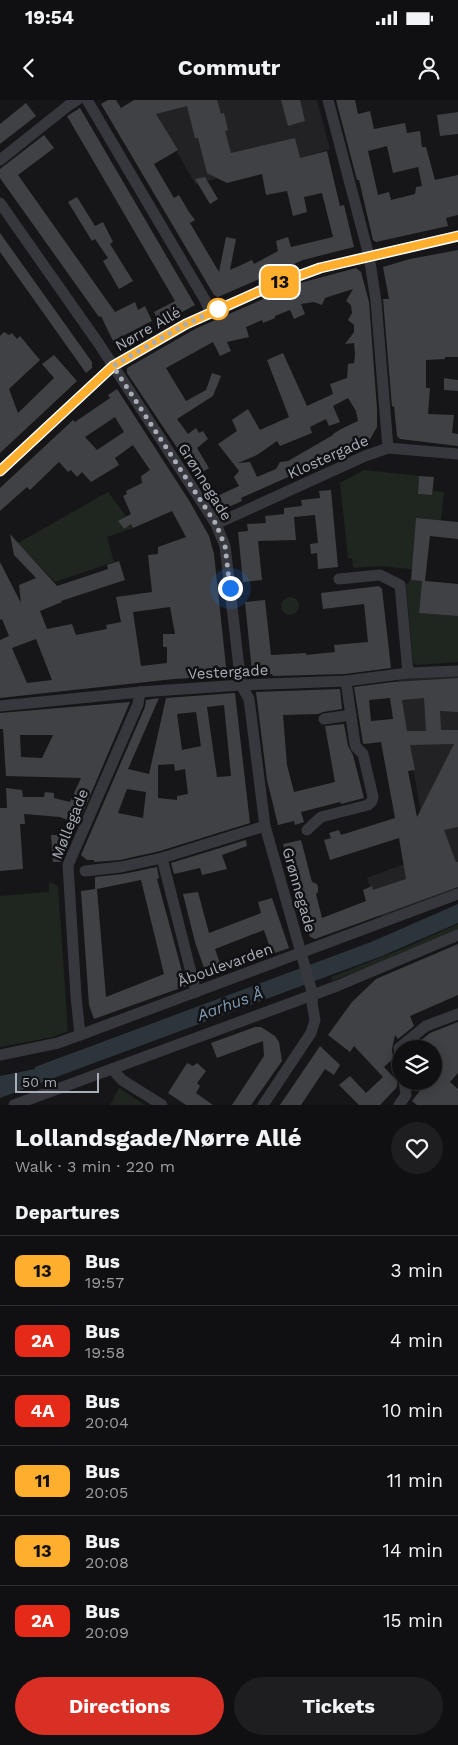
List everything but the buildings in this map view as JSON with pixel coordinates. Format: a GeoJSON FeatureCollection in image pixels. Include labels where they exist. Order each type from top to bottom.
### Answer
{"type":"FeatureCollection","features":[{"type":"Feature","properties":{"kind":"street"},"geometry":{"type":"LineString","coordinates":[[0,160],[77,100]]}},
{"type":"Feature","properties":{"kind":"street"},"geometry":{"type":"LineString","coordinates":[[87,100],[205,300],[210,312]]}},
{"type":"Feature","properties":{"kind":"street"},"geometry":{"type":"LineString","coordinates":[[328,100],[369,256],[377,310],[388,448]]}},
{"type":"Feature","properties":{"kind":"street","name":"Grønnegade"},"geometry":{"type":"LineString","coordinates":[[0,203],[113,366],[216,524],[225,546],[241,685],[249,699],[265,826],[312,991],[315,1020],[313,1028],[263,1105]]}},
{"type":"Feature","properties":{"kind":"street","name":"Nørre Allé"},"geometry":{"type":"LineString","coordinates":[[0,471],[113,366],[210,312],[320,268],[458,236]]}},
{"type":"Feature","properties":{"kind":"street","name":"Klostergade"},"geometry":{"type":"LineString","coordinates":[[216,524],[352,462],[388,448],[458,454]]}},
{"type":"Feature","properties":{"kind":"street"},"geometry":{"type":"LineString","coordinates":[[339,579],[380,575],[400,585],[408,673]]}},
{"type":"Feature","properties":{"kind":"street","name":"Vestergade"},"geometry":{"type":"LineString","coordinates":[[0,706],[140,692],[241,685],[346,681],[408,673],[458,670]]}},
{"type":"Feature","properties":{"kind":"street"},"geometry":{"type":"LineString","coordinates":[[308,830],[321,817],[368,804],[372,801],[373,797],[363,754],[355,744],[346,681]]}},
{"type":"Feature","properties":{"kind":"street","name":"Møllegade"},"geometry":{"type":"LineString","coordinates":[[80,1035],[68,866],[138,704],[140,692]]}},
{"type":"Feature","properties":{"kind":"street"},"geometry":{"type":"LineString","coordinates":[[324,719],[351,715]]}},
{"type":"Feature","properties":{"kind":"street"},"geometry":{"type":"LineString","coordinates":[[85,871],[121,867],[162,858],[265,826]]}},
{"type":"Feature","properties":{"kind":"street"},"geometry":{"type":"LineString","coordinates":[[162,858],[196,992]]}},
{"type":"Feature","properties":{"kind":"street","name":"Åboulevarden"},"geometry":{"type":"LineString","coordinates":[[0,1055],[58,1043],[196,992],[302,956],[458,894]]}},
{"type":"Feature","properties":{"kind":"street"},"geometry":{"type":"LineString","coordinates":[[14,1105],[112,1070],[312,991],[401,961],[458,935]]}},
{"type":"Feature","properties":{"kind":"street"},"geometry":{"type":"LineString","coordinates":[[409,1040],[426,1026],[458,1014]]}},
{"type":"Feature","properties":{"kind":"street"},"geometry":{"type":"LineString","coordinates":[[112,1070],[122,1080],[162,1105]]}},
{"type":"Feature","properties":{"kind":"street"},"geometry":{"type":"LineString","coordinates":[[399,1105],[406,1095],[405,1090]]}},
{"type":"Feature","properties":{"kind":"shaded area"},"geometry":{"type":"Polygon","coordinates":[[[148,100],[317,100],[330,149],[298,159],[195,184],[148,100]]]}},
{"type":"Feature","properties":{"kind":"shaded area"},"geometry":{"type":"Polygon","coordinates":[[[364,470],[419,476],[418,494],[432,495],[433,491],[444,492],[441,521],[416,519],[412,569],[379,566],[353,568],[352,558],[348,558],[340,483],[364,470]]]}},
{"type":"Feature","properties":{"kind":"shaded area"},"geometry":{"type":"Polygon","coordinates":[[[108,492],[126,516],[119,522],[123,529],[131,524],[133,528],[107,537],[114,562],[55,582],[18,543],[108,492]]]}},
{"type":"Feature","properties":{"kind":"shaded area"},"geometry":{"type":"Polygon","coordinates":[[[411,580],[422,581],[419,613],[458,616],[458,662],[416,665],[413,663],[406,585],[411,580]]]}},
{"type":"Feature","properties":{"kind":"shaded area"},"geometry":{"type":"Polygon","coordinates":[[[290,597],[296,600],[299,606],[296,612],[290,615],[284,612],[281,606],[284,600],[290,597]]]}},
{"type":"Feature","properties":{"kind":"shaded area"},"geometry":{"type":"Polygon","coordinates":[[[458,674],[458,888],[381,917],[367,878],[428,855],[398,680],[458,674]]]}},
{"type":"Feature","properties":{"kind":"shaded area"},"geometry":{"type":"Polygon","coordinates":[[[49,882],[58,886],[68,1031],[53,1037],[0,1047],[0,896],[49,892],[49,882]]]}},
{"type":"Feature","properties":{"kind":"shaded area"},"geometry":{"type":"Polygon","coordinates":[[[458,924],[458,930],[332,981],[331,977],[407,947],[458,924]]]}},
{"type":"Feature","properties":{"kind":"shaded area"},"geometry":{"type":"Polygon","coordinates":[[[119,1088],[145,1105],[110,1105],[119,1088]]]}},
{"type":"Feature","properties":{"kind":"water","name":"Aarhus Å"},"geometry":{"type":"Polygon","coordinates":[[[458,904],[458,923],[382,956],[0,1098],[0,1076],[35,1069],[35,1067],[371,942],[458,904]]]}},
{"type":"Feature","properties":{"kind":"bus line","name":"13"},"geometry":{"type":"LineString","coordinates":[[0,471],[113,366],[186,324],[271,286],[320,268],[458,236]]}},
{"type":"Feature","properties":{"kind":"route"},"geometry":{"type":"LineString","coordinates":[[218,309],[186,324],[113,366],[216,524],[225,546],[230,588]]}}]}
